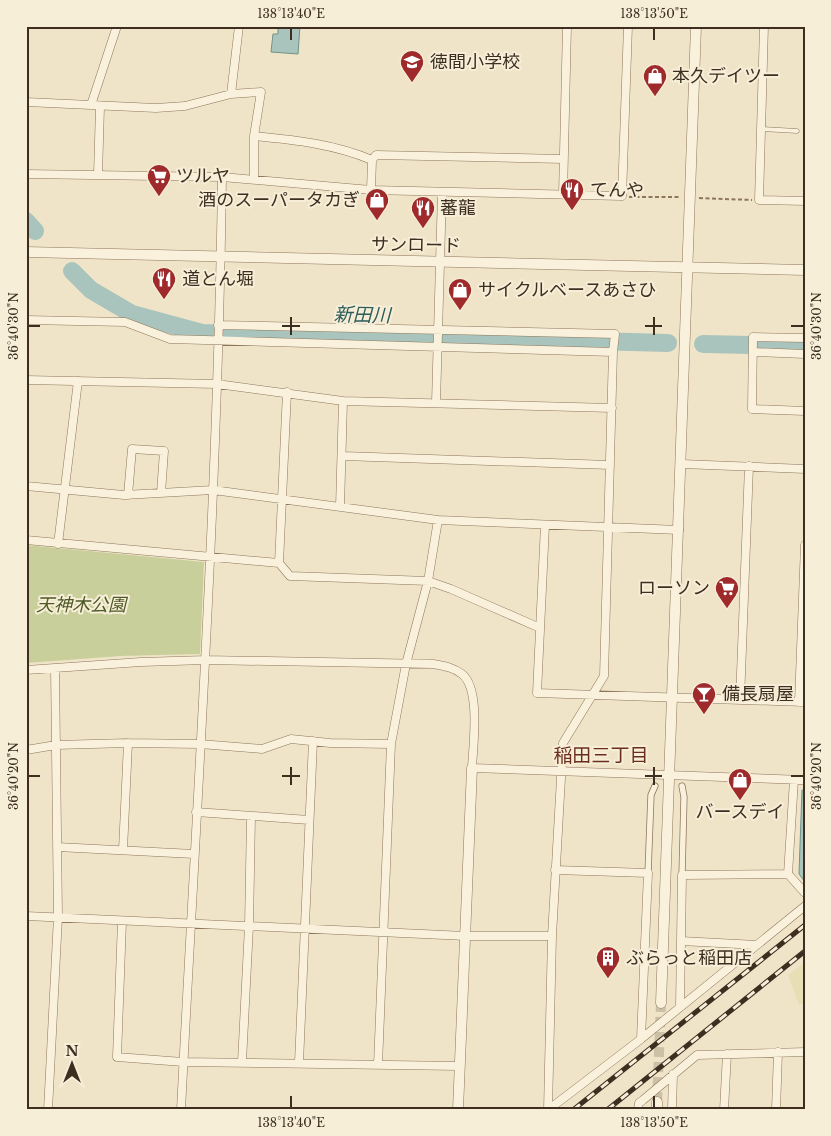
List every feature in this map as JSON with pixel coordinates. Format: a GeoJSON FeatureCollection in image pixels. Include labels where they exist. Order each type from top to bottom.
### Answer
{"type":"FeatureCollection","features":[{"type":"Feature","properties":{"kind":"street"},"geometry":{"type":"LineString","coordinates":[[91,105],[117,26]]}},
{"type":"Feature","properties":{"kind":"street"},"geometry":{"type":"LineString","coordinates":[[231,94],[239,26]]}},
{"type":"Feature","properties":{"kind":"street"},"geometry":{"type":"LineString","coordinates":[[563,195],[567,26]]}},
{"type":"Feature","properties":{"kind":"street"},"geometry":{"type":"LineString","coordinates":[[26,174],[222,177],[371,190],[622,196],[628,26]]}},
{"type":"Feature","properties":{"kind":"street"},"geometry":{"type":"LineString","coordinates":[[661,1003],[682,464],[696,26]]}},
{"type":"Feature","properties":{"kind":"street"},"geometry":{"type":"LineString","coordinates":[[764,26],[759,200],[805,201]]}},
{"type":"Feature","properties":{"kind":"street"},"geometry":{"type":"LineString","coordinates":[[26,102],[100,107],[156,108],[185,106],[231,94],[261,92],[254,136],[254,179]]}},
{"type":"Feature","properties":{"kind":"street"},"geometry":{"type":"LineString","coordinates":[[98,175],[100,107]]}},
{"type":"Feature","properties":{"kind":"street"},"geometry":{"type":"LineString","coordinates":[[254,136],[316,143],[350,151],[372,160]]}},
{"type":"Feature","properties":{"kind":"street"},"geometry":{"type":"LineString","coordinates":[[371,190],[372,160],[376,155],[563,159]]}},
{"type":"Feature","properties":{"kind":"street"},"geometry":{"type":"LineString","coordinates":[[181,1110],[196,812],[206,660],[221,257],[222,177]]}},
{"type":"Feature","properties":{"kind":"street"},"geometry":{"type":"LineString","coordinates":[[436,403],[442,193]]}},
{"type":"Feature","properties":{"kind":"street","name":"サンロード"},"geometry":{"type":"LineString","coordinates":[[26,252],[805,270]]}},
{"type":"Feature","properties":{"kind":"street"},"geometry":{"type":"LineString","coordinates":[[26,320],[125,322],[170,338],[218,332],[439,337],[615,334],[604,676],[562,743],[552,936],[548,1110]]}},
{"type":"Feature","properties":{"kind":"street"},"geometry":{"type":"LineString","coordinates":[[218,332],[439,337],[614,350]]}},
{"type":"Feature","properties":{"kind":"street"},"geometry":{"type":"LineString","coordinates":[[805,338],[753,337],[752,409],[805,411]]}},
{"type":"Feature","properties":{"kind":"street"},"geometry":{"type":"LineString","coordinates":[[753,347],[805,354]]}},
{"type":"Feature","properties":{"kind":"street"},"geometry":{"type":"LineString","coordinates":[[26,380],[216,384],[288,392],[344,401],[612,408]]}},
{"type":"Feature","properties":{"kind":"street"},"geometry":{"type":"LineString","coordinates":[[58,544],[78,381]]}},
{"type":"Feature","properties":{"kind":"street"},"geometry":{"type":"LineString","coordinates":[[288,392],[279,563],[290,576],[428,581],[451,589],[540,628]]}},
{"type":"Feature","properties":{"kind":"street"},"geometry":{"type":"LineString","coordinates":[[340,507],[344,401]]}},
{"type":"Feature","properties":{"kind":"street"},"geometry":{"type":"LineString","coordinates":[[128,495],[132,449],[164,451],[161,493]]}},
{"type":"Feature","properties":{"kind":"street"},"geometry":{"type":"LineString","coordinates":[[342,456],[610,465]]}},
{"type":"Feature","properties":{"kind":"street"},"geometry":{"type":"LineString","coordinates":[[682,464],[805,469]]}},
{"type":"Feature","properties":{"kind":"street"},"geometry":{"type":"LineString","coordinates":[[740,700],[749,466]]}},
{"type":"Feature","properties":{"kind":"street"},"geometry":{"type":"LineString","coordinates":[[26,486],[128,495],[213,490],[438,520],[679,530]]}},
{"type":"Feature","properties":{"kind":"street"},"geometry":{"type":"LineString","coordinates":[[378,1065],[391,744],[406,664],[428,581],[438,520]]}},
{"type":"Feature","properties":{"kind":"street"},"geometry":{"type":"LineString","coordinates":[[545,525],[537,692],[802,702],[805,545]]}},
{"type":"Feature","properties":{"kind":"street"},"geometry":{"type":"LineString","coordinates":[[26,540],[279,563]]}},
{"type":"Feature","properties":{"kind":"street"},"geometry":{"type":"LineString","coordinates":[[26,670],[206,660],[433,664],[451,668],[464,675],[473,696],[475,720],[458,1110]]}},
{"type":"Feature","properties":{"kind":"street"},"geometry":{"type":"LineString","coordinates":[[48,1110],[58,917],[55,668]]}},
{"type":"Feature","properties":{"kind":"street"},"geometry":{"type":"LineString","coordinates":[[26,750],[56,745],[128,743],[200,744],[262,749],[291,738],[313,741],[391,744]]}},
{"type":"Feature","properties":{"kind":"street"},"geometry":{"type":"LineString","coordinates":[[299,1064],[313,741]]}},
{"type":"Feature","properties":{"kind":"street"},"geometry":{"type":"LineString","coordinates":[[123,850],[128,743]]}},
{"type":"Feature","properties":{"kind":"street"},"geometry":{"type":"LineString","coordinates":[[472,768],[805,780]]}},
{"type":"Feature","properties":{"kind":"street"},"geometry":{"type":"LineString","coordinates":[[794,780],[788,874],[805,893]]}},
{"type":"Feature","properties":{"kind":"street"},"geometry":{"type":"LineString","coordinates":[[641,1038],[651,795],[655,786]]}},
{"type":"Feature","properties":{"kind":"street"},"geometry":{"type":"LineString","coordinates":[[680,1006],[684,796],[682,786]]}},
{"type":"Feature","properties":{"kind":"street"},"geometry":{"type":"LineString","coordinates":[[196,812],[309,820]]}},
{"type":"Feature","properties":{"kind":"street"},"geometry":{"type":"LineString","coordinates":[[242,1062],[249,926],[251,816]]}},
{"type":"Feature","properties":{"kind":"street"},"geometry":{"type":"LineString","coordinates":[[57,847],[194,854]]}},
{"type":"Feature","properties":{"kind":"street"},"geometry":{"type":"LineString","coordinates":[[555,870],[648,872]]}},
{"type":"Feature","properties":{"kind":"street"},"geometry":{"type":"LineString","coordinates":[[682,875],[788,874]]}},
{"type":"Feature","properties":{"kind":"street"},"geometry":{"type":"LineString","coordinates":[[548,1110],[805,906]]}},
{"type":"Feature","properties":{"kind":"street"},"geometry":{"type":"LineString","coordinates":[[26,916],[466,936],[552,936]]}},
{"type":"Feature","properties":{"kind":"street"},"geometry":{"type":"LineString","coordinates":[[122,921],[117,1058],[183,1062],[459,1066]]}},
{"type":"Feature","properties":{"kind":"street"},"geometry":{"type":"LineString","coordinates":[[681,941],[757,945]]}},
{"type":"Feature","properties":{"kind":"street"},"geometry":{"type":"LineString","coordinates":[[776,1110],[778,1052]]}},
{"type":"Feature","properties":{"kind":"street"},"geometry":{"type":"LineString","coordinates":[[638,1110],[639,1103],[697,1055],[805,1052]]}},
{"type":"Feature","properties":{"kind":"street"},"geometry":{"type":"LineString","coordinates":[[724,1110],[727,1054]]}},
{"type":"Feature","properties":{"kind":"street"},"geometry":{"type":"LineString","coordinates":[[672,1110],[673,1074]]}},
{"type":"Feature","properties":{"kind":"lane"},"geometry":{"type":"LineString","coordinates":[[761,129],[797,130]]}},
{"type":"Feature","properties":{"kind":"shaded area"},"geometry":{"type":"Polygon","coordinates":[[[805,962],[805,1003],[799,1005],[788,975],[805,962]]]}},
{"type":"Feature","properties":{"kind":"green space","name":"天神木公園"},"geometry":{"type":"Polygon","coordinates":[[[26,545],[204,562],[200,654],[121,656],[26,663],[26,545]]]}},
{"type":"Feature","properties":{"kind":"water"},"geometry":{"type":"Polygon","coordinates":[[[278,26],[300,26],[298,54],[271,52],[273,34],[278,34],[278,26]]]}},
{"type":"Feature","properties":{"kind":"water"},"geometry":{"type":"Polygon","coordinates":[[[802,790],[805,790],[805,882],[799,874],[802,790]]]}},
{"type":"Feature","properties":{"kind":"waterway","name":"新田川"},"geometry":{"type":"LineString","coordinates":[[26,221],[35,231]]}},
{"type":"Feature","properties":{"kind":"waterway","name":"新田川"},"geometry":{"type":"LineString","coordinates":[[72,271],[91,290],[132,314],[202,333],[355,339],[440,337],[668,343]]}},
{"type":"Feature","properties":{"kind":"waterway","name":"新田川"},"geometry":{"type":"LineString","coordinates":[[703,344],[805,346]]}},
{"type":"Feature","properties":{"kind":"tunnel"},"geometry":{"type":"LineString","coordinates":[[657,1102],[661,1003]]}},
{"type":"Feature","properties":{"kind":"railway"},"geometry":{"type":"LineString","coordinates":[[573,1110],[805,925]]}},
{"type":"Feature","properties":{"kind":"railway"},"geometry":{"type":"LineString","coordinates":[[607,1110],[805,951]]}},
{"type":"Feature","properties":{"kind":"place","name":"徳間小学校"},"geometry":{"type":"Point","coordinates":[412,83]}},
{"type":"Feature","properties":{"kind":"place","name":"本久デイツー"},"geometry":{"type":"Point","coordinates":[655,97]}},
{"type":"Feature","properties":{"kind":"place","name":"ツルヤ"},"geometry":{"type":"Point","coordinates":[159,197]}},
{"type":"Feature","properties":{"kind":"place","name":"てんや"},"geometry":{"type":"Point","coordinates":[572,211]}},
{"type":"Feature","properties":{"kind":"place","name":"酒のスーパータカぎ"},"geometry":{"type":"Point","coordinates":[377,221]}},
{"type":"Feature","properties":{"kind":"place","name":"蕃龍"},"geometry":{"type":"Point","coordinates":[423,229]}},
{"type":"Feature","properties":{"kind":"place","name":"道とん堀"},"geometry":{"type":"Point","coordinates":[164,300]}},
{"type":"Feature","properties":{"kind":"place","name":"サイクルベースあさひ"},"geometry":{"type":"Point","coordinates":[460,311]}},
{"type":"Feature","properties":{"kind":"place","name":"ローソン"},"geometry":{"type":"Point","coordinates":[727,609]}},
{"type":"Feature","properties":{"kind":"place","name":"備長扇屋"},"geometry":{"type":"Point","coordinates":[704,715]}},
{"type":"Feature","properties":{"kind":"place","name":"バースデイ"},"geometry":{"type":"Point","coordinates":[740,801]}},
{"type":"Feature","properties":{"kind":"place","name":"ぶらっと稲田店"},"geometry":{"type":"Point","coordinates":[608,979]}},
{"type":"Feature","properties":{"kind":"district","name":"稲田三丁目"},"geometry":{"type":"Point","coordinates":[601,755]}}]}
